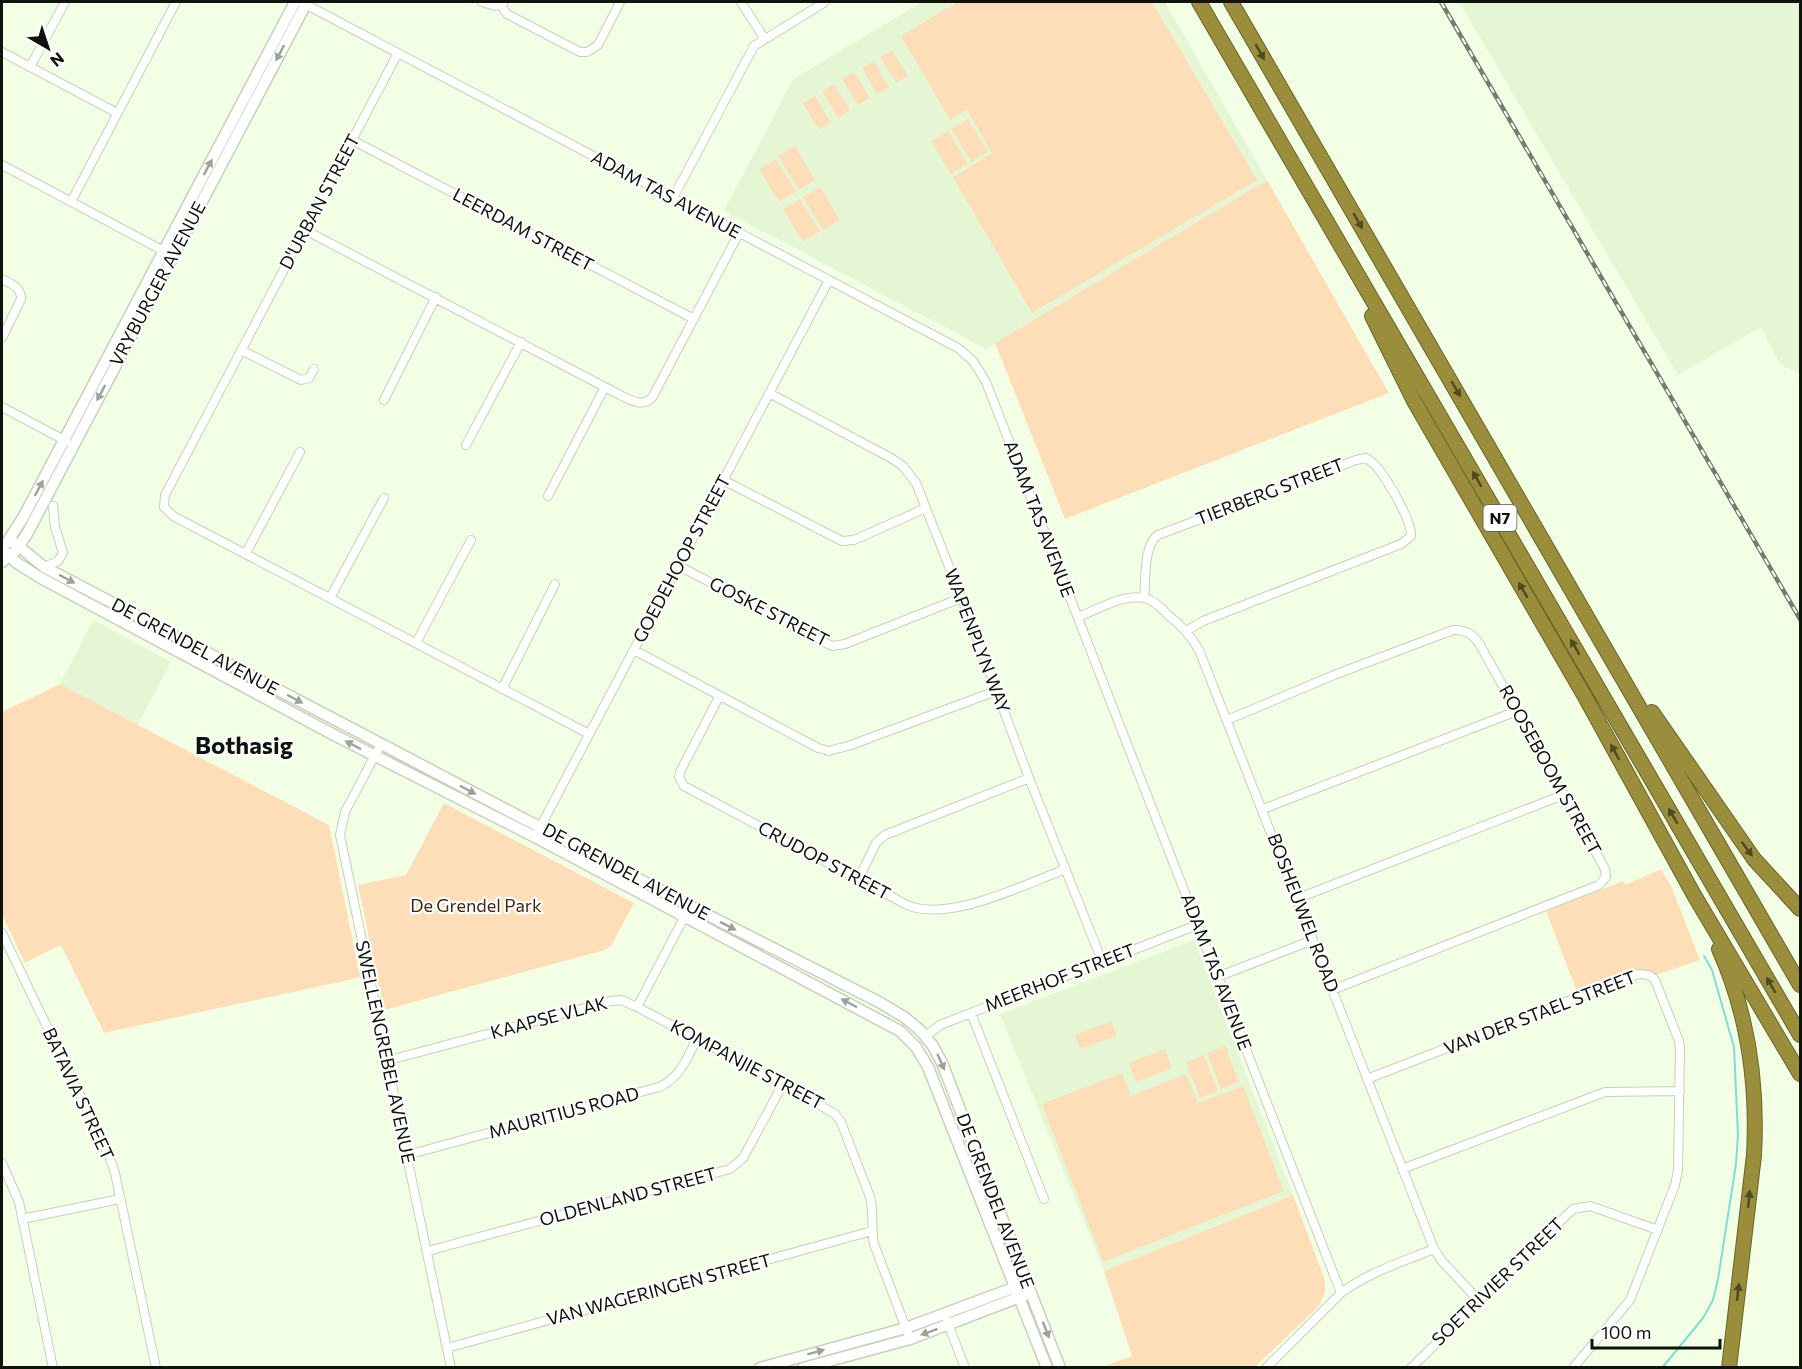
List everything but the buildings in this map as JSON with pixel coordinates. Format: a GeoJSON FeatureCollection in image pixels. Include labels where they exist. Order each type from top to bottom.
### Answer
{"type":"FeatureCollection","features":[{"type":"Feature","properties":{"kind":"highway","name":"N7"},"geometry":{"type":"LineString","coordinates":[[1200,2],[1800,1035]]}},
{"type":"Feature","properties":{"kind":"highway","name":"N7"},"geometry":{"type":"LineString","coordinates":[[1231,2],[1800,985]]}},
{"type":"Feature","properties":{"kind":"highway"},"geometry":{"type":"LineString","coordinates":[[1356,273],[1365,302],[1414,401],[1584,695],[1694,895],[1800,1074]]}},
{"type":"Feature","properties":{"kind":"highway"},"geometry":{"type":"LineString","coordinates":[[1594,628],[1729,825],[1754,859],[1800,909]]}},
{"type":"Feature","properties":{"kind":"highway"},"geometry":{"type":"LineString","coordinates":[[1694,895],[1734,987],[1747,1033],[1754,1077],[1756,1126],[1754,1155],[1729,1368]]}},
{"type":"Feature","properties":{"kind":"street"},"geometry":{"type":"LineString","coordinates":[[30,67],[65,2]]}},
{"type":"Feature","properties":{"kind":"street"},"geometry":{"type":"LineString","coordinates":[[71,202],[176,2]]}},
{"type":"Feature","properties":{"kind":"street","name":"ADAM TAS AVENUE"},"geometry":{"type":"LineString","coordinates":[[302,2],[958,348],[978,367],[1078,617],[1341,1293]]}},
{"type":"Feature","properties":{"kind":"street","name":"VRYBURGER AVENUE"},"geometry":{"type":"LineString","coordinates":[[3,554],[15,543],[302,2]]}},
{"type":"Feature","properties":{"kind":"street"},"geometry":{"type":"LineString","coordinates":[[482,2],[489,5],[502,3],[507,14],[580,52],[586,52],[598,45],[620,2]]}},
{"type":"Feature","properties":{"kind":"street"},"geometry":{"type":"LineString","coordinates":[[741,2],[764,38]]}},
{"type":"Feature","properties":{"kind":"street"},"geometry":{"type":"LineString","coordinates":[[673,198],[752,49],[764,38],[825,2]]}},
{"type":"Feature","properties":{"kind":"street"},"geometry":{"type":"LineString","coordinates":[[2,52],[117,113]]}},
{"type":"Feature","properties":{"kind":"street","name":"D'URBAN STREET"},"geometry":{"type":"LineString","coordinates":[[398,54],[165,495],[164,503],[166,510],[173,516],[589,734]]}},
{"type":"Feature","properties":{"kind":"street","name":"LEERDAM STREET"},"geometry":{"type":"LineString","coordinates":[[352,140],[694,319]]}},
{"type":"Feature","properties":{"kind":"street"},"geometry":{"type":"LineString","coordinates":[[2,165],[168,253]]}},
{"type":"Feature","properties":{"kind":"street"},"geometry":{"type":"LineString","coordinates":[[305,230],[635,402],[648,402],[652,398],[739,233]]}},
{"type":"Feature","properties":{"kind":"street"},"geometry":{"type":"LineString","coordinates":[[2,279],[16,287],[21,294],[21,299],[2,338]]}},
{"type":"Feature","properties":{"kind":"street","name":"GOEDEHOOP STREET"},"geometry":{"type":"LineString","coordinates":[[537,832],[829,280]]}},
{"type":"Feature","properties":{"kind":"street"},"geometry":{"type":"LineString","coordinates":[[384,400],[436,297]]}},
{"type":"Feature","properties":{"kind":"street"},"geometry":{"type":"LineString","coordinates":[[466,445],[521,342]]}},
{"type":"Feature","properties":{"kind":"street"},"geometry":{"type":"LineString","coordinates":[[241,350],[301,380],[309,378],[314,369]]}},
{"type":"Feature","properties":{"kind":"street"},"geometry":{"type":"LineString","coordinates":[[548,496],[605,387]]}},
{"type":"Feature","properties":{"kind":"street","name":"WAPENPLYN WAY"},"geometry":{"type":"LineString","coordinates":[[769,393],[903,466],[916,483],[1102,961]]}},
{"type":"Feature","properties":{"kind":"street"},"geometry":{"type":"LineString","coordinates":[[2,407],[68,442]]}},
{"type":"Feature","properties":{"kind":"street"},"geometry":{"type":"LineString","coordinates":[[246,553],[300,452]]}},
{"type":"Feature","properties":{"kind":"street","name":"TIERBERG STREET"},"geometry":{"type":"LineString","coordinates":[[1144,598],[1149,547],[1153,538],[1158,535],[1356,460],[1366,458],[1376,465],[1409,525],[1411,531],[1408,539],[1401,544],[1203,621],[1186,631]]}},
{"type":"Feature","properties":{"kind":"street"},"geometry":{"type":"LineString","coordinates":[[723,480],[842,541],[854,540],[926,508]]}},
{"type":"Feature","properties":{"kind":"street"},"geometry":{"type":"LineString","coordinates":[[330,598],[384,498]]}},
{"type":"Feature","properties":{"kind":"street"},"geometry":{"type":"LineString","coordinates":[[44,567],[58,561],[63,553],[55,527],[53,506]]}},
{"type":"Feature","properties":{"kind":"street"},"geometry":{"type":"LineString","coordinates":[[416,643],[471,540]]}},
{"type":"Feature","properties":{"kind":"street","name":"DE GRENDEL AVENUE"},"geometry":{"type":"LineString","coordinates":[[15,543],[44,567],[381,744],[537,832],[688,911],[890,1009],[908,1020],[926,1036],[942,1063],[1060,1368]]}},
{"type":"Feature","properties":{"kind":"street","name":"DE GRENDEL AVENUE"},"geometry":{"type":"LineString","coordinates":[[3,554],[39,577],[375,756],[537,832]]}},
{"type":"Feature","properties":{"kind":"street","name":"GOSKE STREET"},"geometry":{"type":"LineString","coordinates":[[679,566],[832,646],[845,644],[961,598]]}},
{"type":"Feature","properties":{"kind":"street"},"geometry":{"type":"LineString","coordinates":[[502,689],[555,584]]}},
{"type":"Feature","properties":{"kind":"street"},"geometry":{"type":"LineString","coordinates":[[1078,617],[1130,597],[1144,598]]}},
{"type":"Feature","properties":{"kind":"street","name":"BOSHEUWEL ROAD"},"geometry":{"type":"LineString","coordinates":[[1144,598],[1157,604],[1186,631],[1199,650],[1434,1249],[1441,1260],[1479,1301]]}},
{"type":"Feature","properties":{"kind":"street","name":"ROOSEBOOM STREET"},"geometry":{"type":"LineString","coordinates":[[1227,720],[1334,675],[1453,630],[1465,631],[1475,638],[1605,869],[1606,877],[1601,884],[1332,990]]}},
{"type":"Feature","properties":{"kind":"street"},"geometry":{"type":"LineString","coordinates":[[634,650],[719,697],[818,748],[829,751],[996,691]]}},
{"type":"Feature","properties":{"kind":"street","name":"CRUDOP STREET"},"geometry":{"type":"LineString","coordinates":[[719,697],[681,770],[679,777],[684,786],[907,905],[920,909],[957,908],[1066,869]]}},
{"type":"Feature","properties":{"kind":"street"},"geometry":{"type":"LineString","coordinates":[[1263,809],[1517,711]]}},
{"type":"Feature","properties":{"kind":"street","name":"SWELLENGREBEL AVENUE"},"geometry":{"type":"LineString","coordinates":[[381,744],[345,812],[340,835],[452,1368]]}},
{"type":"Feature","properties":{"kind":"street"},"geometry":{"type":"LineString","coordinates":[[859,878],[876,843],[885,835],[1029,778]]}},
{"type":"Feature","properties":{"kind":"street"},"geometry":{"type":"LineString","coordinates":[[1296,899],[1563,795]]}},
{"type":"Feature","properties":{"kind":"street"},"geometry":{"type":"LineString","coordinates":[[637,1007],[688,911]]}},
{"type":"Feature","properties":{"kind":"street","name":"DE GRENDEL AVENUE"},"geometry":{"type":"LineString","coordinates":[[688,911],[900,1031],[916,1047],[923,1058],[1047,1368]]}},
{"type":"Feature","properties":{"kind":"street","name":"MEERHOF STREET"},"geometry":{"type":"LineString","coordinates":[[926,1036],[940,1024],[1197,925]]}},
{"type":"Feature","properties":{"kind":"street","name":"BATAVIA STREET"},"geometry":{"type":"LineString","coordinates":[[2,933],[110,1158],[156,1368]]}},
{"type":"Feature","properties":{"kind":"street"},"geometry":{"type":"LineString","coordinates":[[1217,977],[1313,940]]}},
{"type":"Feature","properties":{"kind":"street","name":"VAN DER STAEL STREET"},"geometry":{"type":"LineString","coordinates":[[1367,1079],[1629,977],[1649,975],[1658,984],[1679,1041],[1677,1177],[1630,1300],[1573,1368]]}},
{"type":"Feature","properties":{"kind":"street","name":"KAAPSE VLAK"},"geometry":{"type":"LineString","coordinates":[[386,1061],[610,1001],[621,1000],[637,1007]]}},
{"type":"Feature","properties":{"kind":"street","name":"KOMPANJIE STREET"},"geometry":{"type":"LineString","coordinates":[[637,1007],[831,1110],[841,1122],[871,1201],[874,1244],[908,1334]]}},
{"type":"Feature","properties":{"kind":"street"},"geometry":{"type":"LineString","coordinates":[[971,1013],[1044,1198]]}},
{"type":"Feature","properties":{"kind":"street"},"geometry":{"type":"LineString","coordinates":[[900,1031],[916,1038],[926,1036]]}},
{"type":"Feature","properties":{"kind":"street"},"geometry":{"type":"LineString","coordinates":[[923,1058],[922,1047],[926,1036]]}},
{"type":"Feature","properties":{"kind":"street","name":"MAURITIUS ROAD"},"geometry":{"type":"LineString","coordinates":[[407,1155],[659,1087],[679,1073],[697,1039]]}},
{"type":"Feature","properties":{"kind":"street","name":"OLDENLAND STREET"},"geometry":{"type":"LineString","coordinates":[[428,1251],[730,1169],[743,1158],[783,1084]]}},
{"type":"Feature","properties":{"kind":"street"},"geometry":{"type":"LineString","coordinates":[[1402,1168],[1605,1092],[1680,1091]]}},
{"type":"Feature","properties":{"kind":"street"},"geometry":{"type":"LineString","coordinates":[[2,1162],[14,1188],[22,1218],[53,1368]]}},
{"type":"Feature","properties":{"kind":"street"},"geometry":{"type":"LineString","coordinates":[[22,1218],[120,1199]]}},
{"type":"Feature","properties":{"kind":"street","name":"SOETRIVIER STREET"},"geometry":{"type":"LineString","coordinates":[[1411,1368],[1573,1209],[1590,1206],[1658,1230]]}},
{"type":"Feature","properties":{"kind":"street","name":"VAN WAGERINGEN STREET"},"geometry":{"type":"LineString","coordinates":[[447,1348],[872,1231]]}},
{"type":"Feature","properties":{"kind":"street"},"geometry":{"type":"LineString","coordinates":[[1266,1368],[1341,1293],[1373,1273],[1434,1249]]}},
{"type":"Feature","properties":{"kind":"street"},"geometry":{"type":"LineString","coordinates":[[803,1368],[908,1334],[1029,1288]]}},
{"type":"Feature","properties":{"kind":"street"},"geometry":{"type":"LineString","coordinates":[[946,1320],[965,1368]]}},
{"type":"Feature","properties":{"kind":"street"},"geometry":{"type":"LineString","coordinates":[[760,1368],[908,1334]]}},
{"type":"Feature","properties":{"kind":"shaded area"},"geometry":{"type":"Polygon","coordinates":[[[922,2],[1165,2],[1267,180],[986,349],[724,211],[793,79],[922,2]]]}},
{"type":"Feature","properties":{"kind":"shaded area"},"geometry":{"type":"Polygon","coordinates":[[[1459,2],[1800,2],[1800,374],[1780,364],[1761,327],[1678,375],[1459,2]]]}},
{"type":"Feature","properties":{"kind":"shaded area"},"geometry":{"type":"Polygon","coordinates":[[[93,620],[171,662],[138,725],[60,684],[93,620]]]}},
{"type":"Feature","properties":{"kind":"shaded area"},"geometry":{"type":"Polygon","coordinates":[[[1194,940],[1293,1195],[1104,1271],[1000,1014],[1194,940]]]}},
{"type":"Feature","properties":{"kind":"green space"},"geometry":{"type":"Polygon","coordinates":[[[958,2],[1152,2],[1257,180],[1032,313],[953,177],[992,153],[967,110],[950,120],[901,36],[958,2]]]}},
{"type":"Feature","properties":{"kind":"green space"},"geometry":{"type":"Polygon","coordinates":[[[892,50],[908,76],[896,83],[880,57],[892,50]]]}},
{"type":"Feature","properties":{"kind":"green space"},"geometry":{"type":"Polygon","coordinates":[[[874,61],[889,87],[877,94],[862,68],[874,61]]]}},
{"type":"Feature","properties":{"kind":"green space"},"geometry":{"type":"Polygon","coordinates":[[[854,72],[870,98],[858,105],[842,79],[854,72]]]}},
{"type":"Feature","properties":{"kind":"green space"},"geometry":{"type":"Polygon","coordinates":[[[834,84],[850,110],[838,118],[822,91],[834,84]]]}},
{"type":"Feature","properties":{"kind":"green space"},"geometry":{"type":"Polygon","coordinates":[[[815,96],[831,123],[819,130],[803,103],[815,96]]]}},
{"type":"Feature","properties":{"kind":"green space"},"geometry":{"type":"Polygon","coordinates":[[[968,119],[988,152],[971,162],[951,129],[968,119]]]}},
{"type":"Feature","properties":{"kind":"green space"},"geometry":{"type":"Polygon","coordinates":[[[948,131],[968,164],[951,174],[931,141],[948,131]]]}},
{"type":"Feature","properties":{"kind":"green space"},"geometry":{"type":"Polygon","coordinates":[[[795,146],[815,180],[799,190],[778,156],[795,146]]]}},
{"type":"Feature","properties":{"kind":"green space"},"geometry":{"type":"Polygon","coordinates":[[[776,159],[796,192],[779,202],[759,169],[776,159]]]}},
{"type":"Feature","properties":{"kind":"green space"},"geometry":{"type":"Polygon","coordinates":[[[1267,180],[1389,393],[1065,519],[995,343],[1267,180]]]}},
{"type":"Feature","properties":{"kind":"green space"},"geometry":{"type":"Polygon","coordinates":[[[820,187],[840,220],[823,230],[803,197],[820,187]]]}},
{"type":"Feature","properties":{"kind":"green space"},"geometry":{"type":"Polygon","coordinates":[[[800,199],[820,232],[803,242],[783,209],[800,199]]]}},
{"type":"Feature","properties":{"kind":"green space"},"geometry":{"type":"Polygon","coordinates":[[[60,684],[329,825],[360,976],[104,1033],[61,945],[25,963],[2,915],[2,712],[60,684]]]}},
{"type":"Feature","properties":{"kind":"green space","name":"De Grendel Park"},"geometry":{"type":"Polygon","coordinates":[[[444,803],[634,903],[611,946],[605,950],[384,1010],[358,885],[406,875],[444,803]]]}},
{"type":"Feature","properties":{"kind":"green space"},"geometry":{"type":"Polygon","coordinates":[[[1661,869],[1672,888],[1700,960],[1656,975],[1647,970],[1636,969],[1577,992],[1546,911],[1623,881],[1625,885],[1661,869]]]}},
{"type":"Feature","properties":{"kind":"green space"},"geometry":{"type":"Polygon","coordinates":[[[1111,1021],[1117,1036],[1080,1049],[1075,1035],[1111,1021]]]}},
{"type":"Feature","properties":{"kind":"green space"},"geometry":{"type":"Polygon","coordinates":[[[1225,1046],[1239,1082],[1221,1089],[1207,1053],[1225,1046]]]}},
{"type":"Feature","properties":{"kind":"green space"},"geometry":{"type":"Polygon","coordinates":[[[1165,1049],[1172,1068],[1136,1082],[1129,1063],[1165,1049]]]}},
{"type":"Feature","properties":{"kind":"green space"},"geometry":{"type":"Polygon","coordinates":[[[1204,1055],[1218,1091],[1200,1098],[1186,1062],[1204,1055]]]}},
{"type":"Feature","properties":{"kind":"green space"},"geometry":{"type":"Polygon","coordinates":[[[1122,1073],[1131,1096],[1186,1074],[1198,1103],[1243,1086],[1284,1191],[1103,1262],[1042,1104],[1122,1073]]]}},
{"type":"Feature","properties":{"kind":"green space"},"geometry":{"type":"Polygon","coordinates":[[[1293,1195],[1325,1280],[1325,1293],[1319,1306],[1255,1367],[1102,1367],[1132,1356],[1104,1271],[1293,1195]]]}},
{"type":"Feature","properties":{"kind":"waterway"},"geometry":{"type":"LineString","coordinates":[[1662,1368],[1703,1318],[1713,1300],[1736,1164],[1738,1135],[1734,1047],[1712,970],[1704,956]]}},
{"type":"Feature","properties":{"kind":"railway"},"geometry":{"type":"LineString","coordinates":[[1441,2],[1800,619]]}},
{"type":"Feature","properties":{"kind":"district","name":"Bothasig"},"geometry":{"type":"Point","coordinates":[244,746]}}]}
